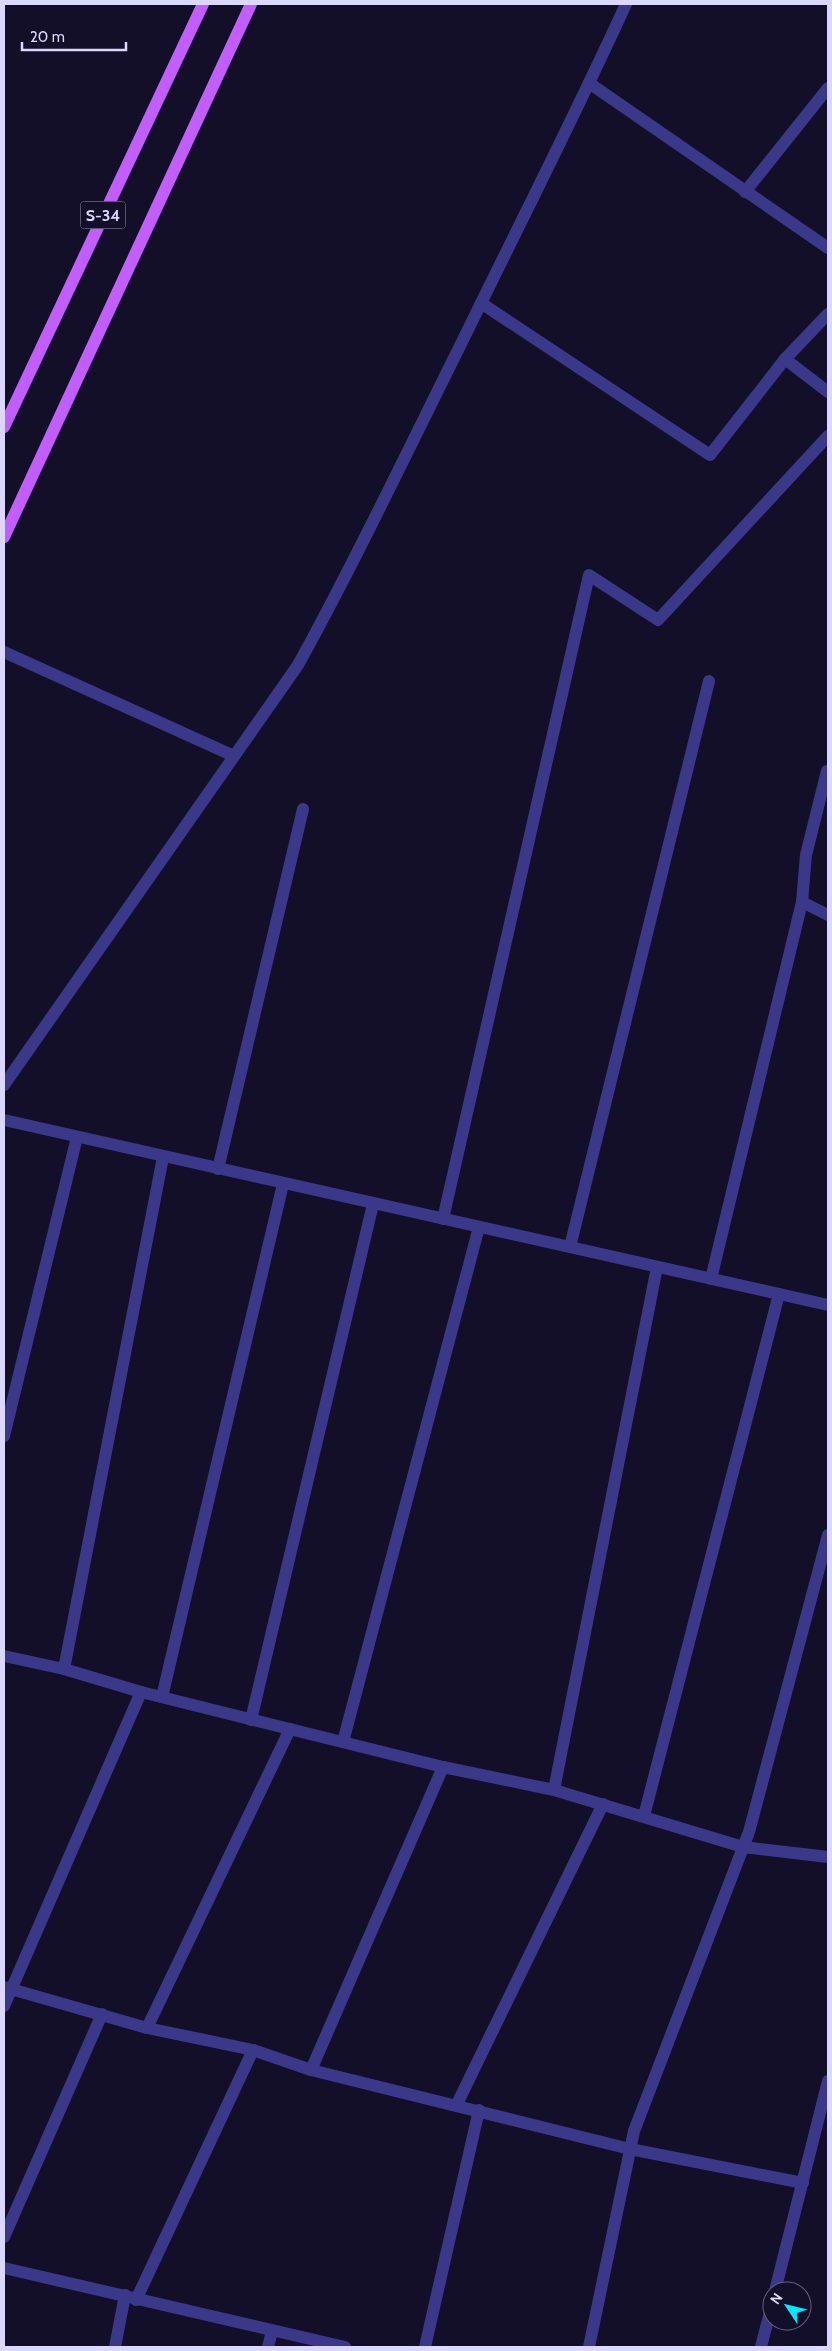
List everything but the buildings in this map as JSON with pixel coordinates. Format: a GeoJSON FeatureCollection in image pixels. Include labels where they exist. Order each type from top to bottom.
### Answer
{"type":"FeatureCollection","features":[{"type":"Feature","properties":{"kind":"main road","name":"S-34"},"geometry":{"type":"LineString","coordinates":[[4,427],[203,4]]}},
{"type":"Feature","properties":{"kind":"main road"},"geometry":{"type":"LineString","coordinates":[[4,537],[251,4]]}},
{"type":"Feature","properties":{"kind":"street"},"geometry":{"type":"LineString","coordinates":[[4,1085],[298,665],[325,616],[481,303],[626,4]]}},
{"type":"Feature","properties":{"kind":"street"},"geometry":{"type":"LineString","coordinates":[[589,83],[828,248]]}},
{"type":"Feature","properties":{"kind":"street"},"geometry":{"type":"LineString","coordinates":[[745,192],[828,88]]}},
{"type":"Feature","properties":{"kind":"street"},"geometry":{"type":"LineString","coordinates":[[481,303],[710,455],[785,359],[828,314]]}},
{"type":"Feature","properties":{"kind":"street"},"geometry":{"type":"LineString","coordinates":[[785,359],[828,392]]}},
{"type":"Feature","properties":{"kind":"street"},"geometry":{"type":"LineString","coordinates":[[443,1219],[589,574],[658,620],[828,436]]}},
{"type":"Feature","properties":{"kind":"street"},"geometry":{"type":"LineString","coordinates":[[4,652],[234,756]]}},
{"type":"Feature","properties":{"kind":"street"},"geometry":{"type":"LineString","coordinates":[[570,1247],[709,681]]}},
{"type":"Feature","properties":{"kind":"street"},"geometry":{"type":"LineString","coordinates":[[711,1279],[802,902],[806,855],[827,771]]}},
{"type":"Feature","properties":{"kind":"street"},"geometry":{"type":"LineString","coordinates":[[218,1169],[303,809]]}},
{"type":"Feature","properties":{"kind":"street"},"geometry":{"type":"LineString","coordinates":[[802,902],[828,915]]}},
{"type":"Feature","properties":{"kind":"street"},"geometry":{"type":"LineString","coordinates":[[4,1120],[828,1305]]}},
{"type":"Feature","properties":{"kind":"street"},"geometry":{"type":"LineString","coordinates":[[4,1436],[78,1137]]}},
{"type":"Feature","properties":{"kind":"street"},"geometry":{"type":"LineString","coordinates":[[64,1669],[163,1157]]}},
{"type":"Feature","properties":{"kind":"street"},"geometry":{"type":"LineString","coordinates":[[162,1697],[283,1184]]}},
{"type":"Feature","properties":{"kind":"street"},"geometry":{"type":"LineString","coordinates":[[251,1720],[373,1204]]}},
{"type":"Feature","properties":{"kind":"street"},"geometry":{"type":"LineString","coordinates":[[343,1742],[479,1227]]}},
{"type":"Feature","properties":{"kind":"street"},"geometry":{"type":"LineString","coordinates":[[554,1790],[657,1267]]}},
{"type":"Feature","properties":{"kind":"street"},"geometry":{"type":"LineString","coordinates":[[644,1816],[779,1294]]}},
{"type":"Feature","properties":{"kind":"street"},"geometry":{"type":"LineString","coordinates":[[590,2347],[634,2131],[743,1846],[828,1535]]}},
{"type":"Feature","properties":{"kind":"street"},"geometry":{"type":"LineString","coordinates":[[4,1656],[64,1669],[141,1692],[443,1767],[554,1790],[743,1846],[828,1857]]}},
{"type":"Feature","properties":{"kind":"street"},"geometry":{"type":"LineString","coordinates":[[4,2006],[7,1988],[141,1692]]}},
{"type":"Feature","properties":{"kind":"street"},"geometry":{"type":"LineString","coordinates":[[147,2028],[290,1729]]}},
{"type":"Feature","properties":{"kind":"street"},"geometry":{"type":"LineString","coordinates":[[311,2070],[443,1767]]}},
{"type":"Feature","properties":{"kind":"street"},"geometry":{"type":"LineString","coordinates":[[457,2104],[603,1804]]}},
{"type":"Feature","properties":{"kind":"street"},"geometry":{"type":"LineString","coordinates":[[7,1988],[147,2028],[253,2050],[311,2070],[457,2104],[630,2149],[803,2183]]}},
{"type":"Feature","properties":{"kind":"street"},"geometry":{"type":"LineString","coordinates":[[4,2237],[102,2014]]}},
{"type":"Feature","properties":{"kind":"street"},"geometry":{"type":"LineString","coordinates":[[115,2347],[130,2297],[253,2050]]}},
{"type":"Feature","properties":{"kind":"street"},"geometry":{"type":"LineString","coordinates":[[778,2281],[828,2081]]}},
{"type":"Feature","properties":{"kind":"street"},"geometry":{"type":"LineString","coordinates":[[425,2347],[479,2110]]}},
{"type":"Feature","properties":{"kind":"street"},"geometry":{"type":"LineString","coordinates":[[4,2268],[345,2347]]}},
{"type":"Feature","properties":{"kind":"street"},"geometry":{"type":"LineString","coordinates":[[268,2347],[272,2331]]}},
{"type":"Feature","properties":{"kind":"street"},"geometry":{"type":"LineString","coordinates":[[761,2347],[765,2331]]}}]}
